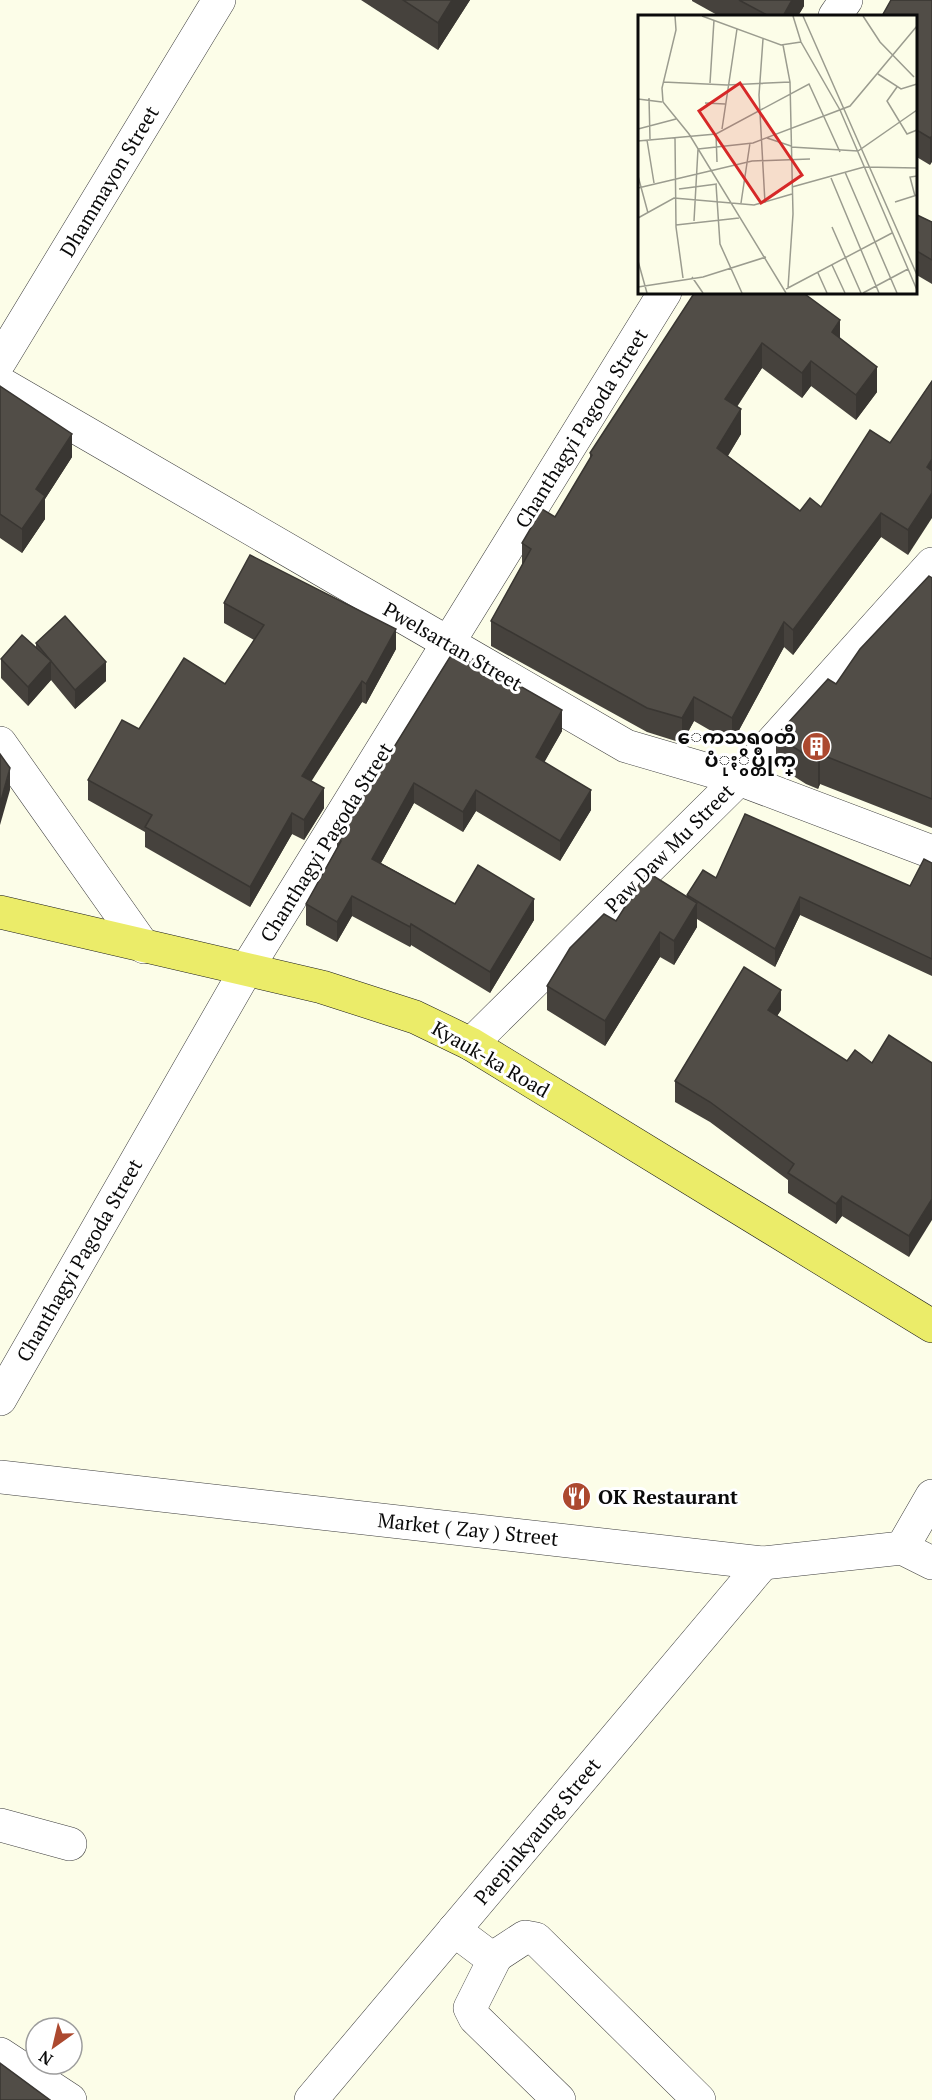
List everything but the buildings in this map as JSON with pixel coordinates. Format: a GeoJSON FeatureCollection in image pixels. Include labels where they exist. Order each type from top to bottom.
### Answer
{"type":"FeatureCollection","features":[{"type":"Feature","properties":{"kind":"main road","name":"Kyauk-ka Road"},"geometry":{"type":"LineString","coordinates":[[0,912],[322,987],[415,1017],[471,1044],[932,1326]]}},
{"type":"Feature","properties":{"kind":"street","name":"Dhammayon Street"},"geometry":{"type":"LineString","coordinates":[[0,361],[219,0]]}},
{"type":"Feature","properties":{"kind":"street"},"geometry":{"type":"LineString","coordinates":[[837,15],[846,0]]}},
{"type":"Feature","properties":{"kind":"street","name":"Chanthagyi Pagoda Street"},"geometry":{"type":"LineString","coordinates":[[0,1399],[246,970],[664,294]]}},
{"type":"Feature","properties":{"kind":"street","name":"Pwelsartan Street"},"geometry":{"type":"LineString","coordinates":[[0,383],[626,746],[739,779],[932,852]]}},
{"type":"Feature","properties":{"kind":"street","name":"Paw Daw Mu Street"},"geometry":{"type":"LineString","coordinates":[[471,1044],[739,779],[932,564]]}},
{"type":"Feature","properties":{"kind":"street"},"geometry":{"type":"LineString","coordinates":[[0,743],[144,947]]}},
{"type":"Feature","properties":{"kind":"street","name":"Market ( Zay ) Street"},"geometry":{"type":"LineString","coordinates":[[0,1477],[764,1563],[902,1548]]}},
{"type":"Feature","properties":{"kind":"street"},"geometry":{"type":"LineString","coordinates":[[932,1496],[902,1548],[932,1563]]}},
{"type":"Feature","properties":{"kind":"street","name":"Paepinkyaung Street"},"geometry":{"type":"LineString","coordinates":[[311,2100],[764,1563]]}},
{"type":"Feature","properties":{"kind":"street"},"geometry":{"type":"LineString","coordinates":[[0,1824],[70,1844]]}},
{"type":"Feature","properties":{"kind":"street"},"geometry":{"type":"LineString","coordinates":[[454,1930],[486,1954],[496,1956]]}},
{"type":"Feature","properties":{"kind":"street"},"geometry":{"type":"LineString","coordinates":[[559,2100],[475,2018],[470,2008],[496,1956],[525,1937],[536,1939],[699,2100]]}},
{"type":"Feature","properties":{"kind":"street"},"geometry":{"type":"LineString","coordinates":[[0,2054],[70,2100]]}},
{"type":"Feature","properties":{"kind":"place","name":"ေကသရ၀တီ ပံုႏွိပ္တိုက္"},"geometry":{"type":"Point","coordinates":[817,747]}},
{"type":"Feature","properties":{"kind":"place","name":"OK Restaurant"},"geometry":{"type":"Point","coordinates":[577,1496]}}]}
